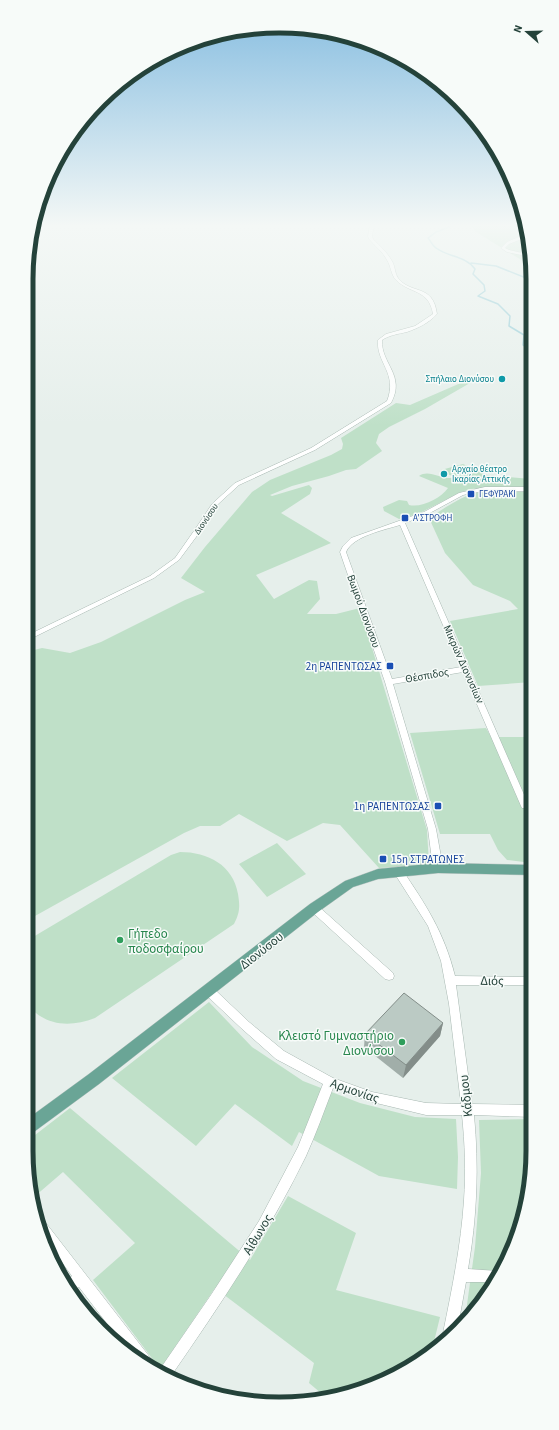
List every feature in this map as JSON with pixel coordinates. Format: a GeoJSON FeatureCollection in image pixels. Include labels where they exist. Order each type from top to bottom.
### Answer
{"type":"FeatureCollection","features":[{"type":"Feature","properties":{"kind":"main road","name":"Διονύσου"},"geometry":{"type":"LineString","coordinates":[[33,1124],[94,1079],[314,908],[349,884],[378,874],[398,871],[438,868],[526,870]]}},
{"type":"Feature","properties":{"kind":"street","name":"Διονύσου"},"geometry":{"type":"LineString","coordinates":[[33,636],[152,577],[177,559],[199,530],[214,505],[238,484],[313,449],[389,402],[394,395],[394,389],[389,367],[380,347],[380,340],[386,336],[405,331],[426,322],[435,314],[435,309],[424,293]]}},
{"type":"Feature","properties":{"kind":"street","name":"Βωμού Διονύσου"},"geometry":{"type":"LineString","coordinates":[[438,868],[432,829],[389,682],[343,552],[345,547],[353,539],[430,512],[462,494],[485,489],[526,490]]}},
{"type":"Feature","properties":{"kind":"street","name":"Μικρών Διονυσίων"},"geometry":{"type":"LineString","coordinates":[[402,523],[525,806]]}},
{"type":"Feature","properties":{"kind":"street","name":"Θέσπιδος"},"geometry":{"type":"LineString","coordinates":[[389,682],[466,669]]}},
{"type":"Feature","properties":{"kind":"street","name":"Κάδμου"},"geometry":{"type":"LineString","coordinates":[[398,871],[425,912],[436,932],[444,954],[451,980],[467,1111],[471,1180],[470,1211],[462,1275],[451,1328]]}},
{"type":"Feature","properties":{"kind":"street"},"geometry":{"type":"LineString","coordinates":[[314,908],[389,976]]}},
{"type":"Feature","properties":{"kind":"street","name":"Διός"},"geometry":{"type":"LineString","coordinates":[[451,980],[526,981]]}},
{"type":"Feature","properties":{"kind":"street","name":"Αρμονίας"},"geometry":{"type":"LineString","coordinates":[[208,990],[280,1055],[330,1082],[372,1097],[426,1109],[526,1111]]}},
{"type":"Feature","properties":{"kind":"street","name":"Αίθωνος"},"geometry":{"type":"LineString","coordinates":[[167,1370],[216,1300],[263,1225],[302,1151],[330,1082]]}},
{"type":"Feature","properties":{"kind":"street"},"geometry":{"type":"LineString","coordinates":[[51,1243],[76,1282],[133,1348]]}},
{"type":"Feature","properties":{"kind":"street"},"geometry":{"type":"LineString","coordinates":[[462,1275],[492,1276]]}},
{"type":"Feature","properties":{"kind":"green space"},"geometry":{"type":"Polygon","coordinates":[[[463,382],[470,383],[425,409],[389,427],[379,434],[376,443],[382,451],[356,469],[346,470],[292,486],[270,495],[272,496],[309,485],[312,488],[310,494],[281,513],[331,543],[256,575],[274,599],[309,580],[317,581],[320,599],[307,614],[336,614],[360,608],[427,830],[429,865],[379,868],[340,825],[323,823],[287,841],[239,814],[220,826],[200,826],[184,833],[33,917],[33,650],[42,648],[70,653],[101,642],[185,600],[205,592],[181,578],[205,547],[252,492],[270,480],[342,449],[343,444],[341,438],[396,403],[410,405],[463,382]]]}},
{"type":"Feature","properties":{"kind":"green space"},"geometry":{"type":"Polygon","coordinates":[[[463,464],[487,475],[526,479],[526,487],[471,489],[461,492],[418,514],[399,519],[384,511],[383,507],[399,500],[407,501],[409,505],[414,506],[425,504],[436,499],[448,488],[419,476],[428,473],[446,478],[455,477],[442,472],[441,470],[463,464]]]}},
{"type":"Feature","properties":{"kind":"green space"},"geometry":{"type":"Polygon","coordinates":[[[481,492],[526,492],[526,682],[478,686],[450,621],[518,609],[510,601],[473,585],[445,553],[429,518],[460,499],[481,492]]]}},
{"type":"Feature","properties":{"kind":"green space"},"geometry":{"type":"Polygon","coordinates":[[[486,728],[491,737],[526,737],[526,862],[507,860],[498,850],[490,834],[440,834],[410,733],[486,728]]]}},
{"type":"Feature","properties":{"kind":"green space"},"geometry":{"type":"Polygon","coordinates":[[[277,843],[306,874],[267,897],[239,864],[277,843]]]}},
{"type":"Feature","properties":{"kind":"green space","name":"Γήπεδο ποδοσφαίρου"},"geometry":{"type":"Polygon","coordinates":[[[180,852],[200,854],[218,862],[225,868],[231,875],[238,894],[239,909],[234,924],[95,1018],[66,1024],[49,1020],[33,1011],[33,937],[171,855],[180,852]]]}},
{"type":"Feature","properties":{"kind":"green space"},"geometry":{"type":"Polygon","coordinates":[[[209,1002],[252,1047],[303,1081],[360,1103],[415,1117],[456,1119],[458,1157],[457,1189],[379,1176],[299,1132],[292,1146],[235,1104],[196,1146],[112,1078],[209,1002]]]}},
{"type":"Feature","properties":{"kind":"green space"},"geometry":{"type":"Polygon","coordinates":[[[70,1108],[250,1260],[288,1196],[356,1233],[336,1290],[440,1317],[434,1343],[389,1372],[359,1384],[321,1393],[309,1383],[314,1363],[215,1288],[161,1367],[156,1364],[93,1280],[135,1243],[63,1172],[37,1194],[35,1183],[33,1137],[70,1108]]]}},
{"type":"Feature","properties":{"kind":"green space"},"geometry":{"type":"Polygon","coordinates":[[[526,1119],[524,1183],[518,1214],[501,1260],[475,1301],[466,1312],[475,1247],[481,1173],[479,1120],[526,1119]]]}},
{"type":"Feature","properties":{"kind":"building","name":"Κλειστό Γυμναστήριο Διονύσου"},"geometry":{"type":"Polygon","coordinates":[[[404,993],[443,1023],[406,1065],[365,1034],[404,993]]]}},
{"type":"Feature","properties":{"kind":"waterway"},"geometry":{"type":"LineString","coordinates":[[483,293],[478,296],[498,304],[510,316],[509,326],[524,335],[523,345],[526,347]]}},
{"type":"Feature","properties":{"kind":"place","name":"Σπήλαιο Διονύσου"},"geometry":{"type":"Point","coordinates":[502,379]}},
{"type":"Feature","properties":{"kind":"place","name":"Αρχαίο θέατρο Ικαρίας Αττικής"},"geometry":{"type":"Point","coordinates":[444,474]}},
{"type":"Feature","properties":{"kind":"place","name":"ΓΕΦΥΡΑΚΙ"},"geometry":{"type":"Point","coordinates":[471,494]}},
{"type":"Feature","properties":{"kind":"place","name":"Α'ΣΤΡΟΦΗ"},"geometry":{"type":"Point","coordinates":[405,518]}},
{"type":"Feature","properties":{"kind":"place","name":"2η ΡΑΠΕΝΤΩΣΑΣ"},"geometry":{"type":"Point","coordinates":[390,666]}},
{"type":"Feature","properties":{"kind":"place","name":"1η ΡΑΠΕΝΤΩΣΑΣ"},"geometry":{"type":"Point","coordinates":[438,806]}},
{"type":"Feature","properties":{"kind":"place","name":"15η ΣΤΡΑΤΩΝΕΣ"},"geometry":{"type":"Point","coordinates":[383,859]}},
{"type":"Feature","properties":{"kind":"place","name":"Γήπεδο ποδοσφαίρου"},"geometry":{"type":"Point","coordinates":[120,940]}},
{"type":"Feature","properties":{"kind":"place","name":"Κλειστό Γυμναστήριο Διονύσου"},"geometry":{"type":"Point","coordinates":[402,1042]}}]}
